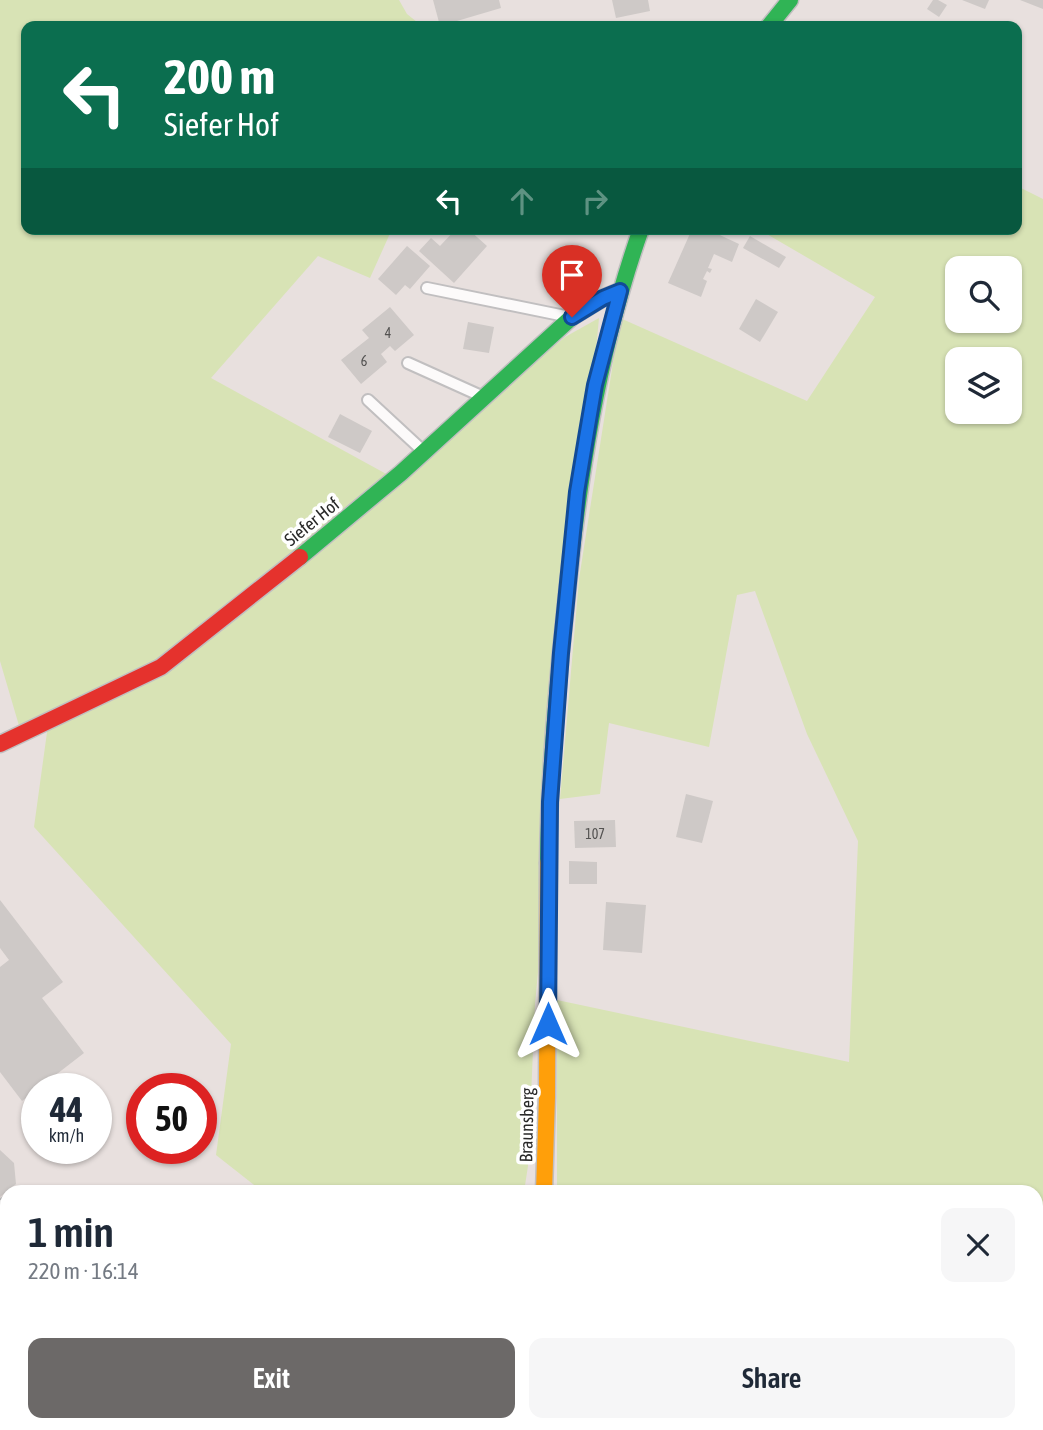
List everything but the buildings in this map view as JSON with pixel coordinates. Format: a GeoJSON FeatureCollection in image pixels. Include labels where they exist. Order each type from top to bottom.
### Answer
{"type":"FeatureCollection","features":[{"type":"Feature","properties":{"kind":"main road"},"geometry":{"type":"LineString","coordinates":[[773,21],[790,0]]}},
{"type":"Feature","properties":{"kind":"main road","name":"Braunsberg"},"geometry":{"type":"LineString","coordinates":[[544,1185],[552,750],[577,492],[595,385],[620,291],[639,235]]}},
{"type":"Feature","properties":{"kind":"main road","name":"Siefer Hof"},"geometry":{"type":"LineString","coordinates":[[0,744],[161,667],[401,474],[572,317],[620,291]]}},
{"type":"Feature","properties":{"kind":"lane"},"geometry":{"type":"LineString","coordinates":[[427,288],[572,317]]}},
{"type":"Feature","properties":{"kind":"lane"},"geometry":{"type":"LineString","coordinates":[[408,363],[483,397]]}},
{"type":"Feature","properties":{"kind":"lane"},"geometry":{"type":"LineString","coordinates":[[368,400],[424,452]]}},
{"type":"Feature","properties":{"kind":"green space"},"geometry":{"type":"Polygon","coordinates":[[[0,0],[399,0],[407,14],[416,21],[21,21],[21,235],[389,235],[370,278],[318,256],[211,378],[390,476],[158,663],[20,729],[0,661],[0,0]]]}},
{"type":"Feature","properties":{"kind":"green space"},"geometry":{"type":"Polygon","coordinates":[[[1022,188],[1043,199],[1043,1185],[557,1185],[557,1000],[849,1062],[858,841],[807,734],[755,591],[737,595],[709,747],[609,723],[600,794],[560,799],[579,579],[620,318],[807,401],[875,297],[768,235],[1022,235],[1022,188]]]}},
{"type":"Feature","properties":{"kind":"green space"},"geometry":{"type":"Polygon","coordinates":[[[599,318],[535,1004],[525,1185],[254,1185],[217,1156],[231,1044],[34,827],[48,725],[164,671],[565,337],[599,318]]]}},
{"type":"Feature","properties":{"kind":"traffic: fast"},"geometry":{"type":"LineString","coordinates":[[773,21],[790,0]]}},
{"type":"Feature","properties":{"kind":"traffic: fast"},"geometry":{"type":"LineString","coordinates":[[548,863],[551,769],[559,675],[583,467],[612,323],[639,235]]}},
{"type":"Feature","properties":{"kind":"traffic: fast"},"geometry":{"type":"LineString","coordinates":[[300,557],[401,473],[572,317],[620,291]]}},
{"type":"Feature","properties":{"kind":"traffic: slow"},"geometry":{"type":"LineString","coordinates":[[544,1185],[548,863]]}},
{"type":"Feature","properties":{"kind":"traffic: jam"},"geometry":{"type":"LineString","coordinates":[[0,744],[161,667],[300,557]]}},
{"type":"Feature","properties":{"kind":"route"},"geometry":{"type":"LineString","coordinates":[[548,1024],[550,802],[561,653],[577,492],[595,385],[620,291],[572,317]]}}]}
